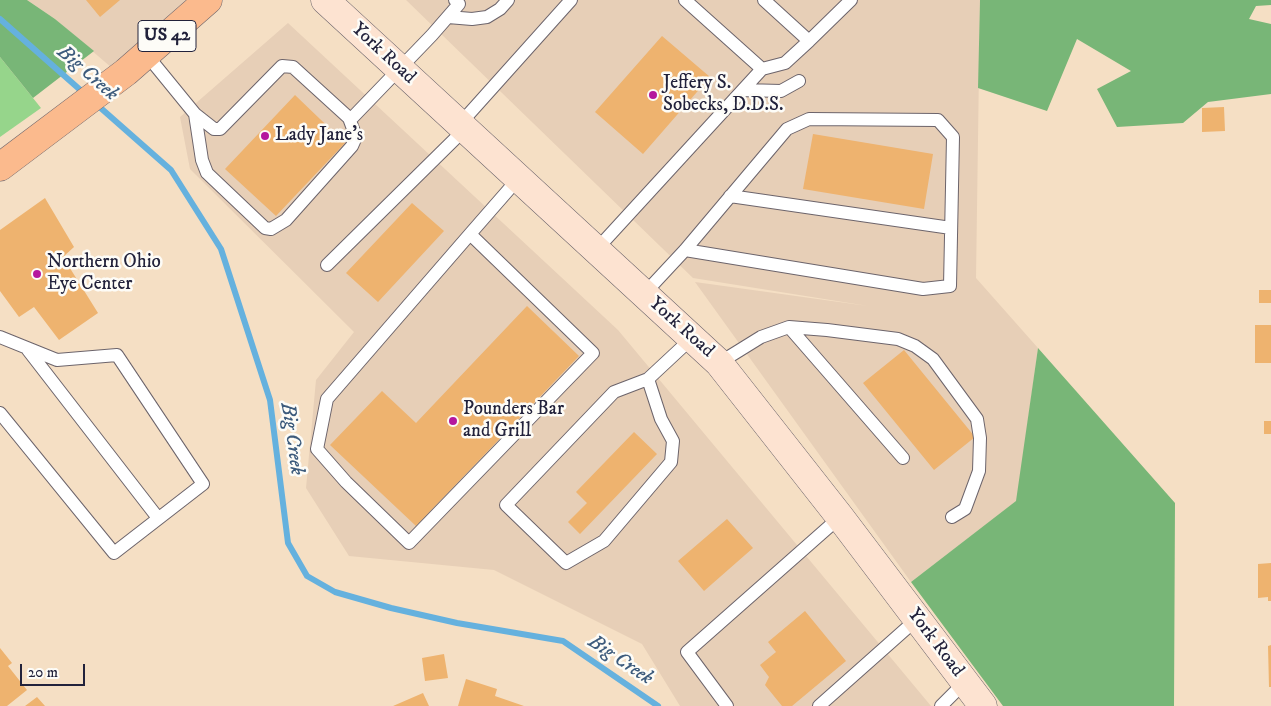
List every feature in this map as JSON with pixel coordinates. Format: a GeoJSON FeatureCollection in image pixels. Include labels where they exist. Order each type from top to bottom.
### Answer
{"type":"FeatureCollection","features":[{"type":"Feature","properties":{"kind":"main road","name":"York Road"},"geometry":{"type":"LineString","coordinates":[[325,0],[719,363],[840,517],[983,706]]}},
{"type":"Feature","properties":{"kind":"main road","name":"US 42"},"geometry":{"type":"LineString","coordinates":[[0,167],[126,72],[200,3]]}},
{"type":"Feature","properties":{"kind":"lane"},"geometry":{"type":"LineString","coordinates":[[349,118],[353,117],[459,4],[455,0]]}},
{"type":"Feature","properties":{"kind":"lane"},"geometry":{"type":"LineString","coordinates":[[448,16],[472,19],[487,17],[500,9],[508,0]]}},
{"type":"Feature","properties":{"kind":"lane"},"geometry":{"type":"LineString","coordinates":[[327,265],[462,127],[571,0]]}},
{"type":"Feature","properties":{"kind":"lane"},"geometry":{"type":"LineString","coordinates":[[685,0],[762,69]]}},
{"type":"Feature","properties":{"kind":"lane"},"geometry":{"type":"LineString","coordinates":[[764,0],[809,41]]}},
{"type":"Feature","properties":{"kind":"lane"},"geometry":{"type":"LineString","coordinates":[[596,250],[762,69],[785,63],[851,0]]}},
{"type":"Feature","properties":{"kind":"lane"},"geometry":{"type":"LineString","coordinates":[[146,54],[195,114],[214,129],[220,129],[282,66],[293,66],[349,118],[356,137],[352,146],[286,220],[271,229],[265,228],[208,173],[202,160],[195,114]]}},
{"type":"Feature","properties":{"kind":"lane"},"geometry":{"type":"LineString","coordinates":[[743,90],[781,91],[799,81]]}},
{"type":"Feature","properties":{"kind":"lane"},"geometry":{"type":"LineString","coordinates":[[644,294],[685,250],[787,130],[809,119],[938,120],[953,137],[950,286],[923,288],[685,250]]}},
{"type":"Feature","properties":{"kind":"lane"},"geometry":{"type":"LineString","coordinates":[[470,234],[593,353],[409,543],[346,482],[317,450],[326,399],[470,234],[518,179]]}},
{"type":"Feature","properties":{"kind":"lane"},"geometry":{"type":"LineString","coordinates":[[730,196],[951,228]]}},
{"type":"Feature","properties":{"kind":"lane"},"geometry":{"type":"LineString","coordinates":[[719,363],[760,337],[790,327],[898,340],[915,346],[933,358],[977,419],[980,438],[979,471],[965,509],[952,517]]}},
{"type":"Feature","properties":{"kind":"lane"},"geometry":{"type":"LineString","coordinates":[[790,327],[903,458]]}},
{"type":"Feature","properties":{"kind":"lane"},"geometry":{"type":"LineString","coordinates":[[0,337],[28,350],[57,360],[117,355],[203,484],[114,553],[0,413]]}},
{"type":"Feature","properties":{"kind":"lane"},"geometry":{"type":"LineString","coordinates":[[648,379],[661,420],[673,441],[671,462],[604,541],[566,563],[506,505],[614,392],[648,379],[692,338]]}},
{"type":"Feature","properties":{"kind":"lane"},"geometry":{"type":"LineString","coordinates":[[28,350],[158,518]]}},
{"type":"Feature","properties":{"kind":"lane"},"geometry":{"type":"LineString","coordinates":[[727,706],[687,652],[840,517]]}},
{"type":"Feature","properties":{"kind":"lane"},"geometry":{"type":"LineString","coordinates":[[819,706],[917,619]]}},
{"type":"Feature","properties":{"kind":"lane"},"geometry":{"type":"LineString","coordinates":[[941,706],[965,682]]}},
{"type":"Feature","properties":{"kind":"shaded area"},"geometry":{"type":"Polygon","coordinates":[[[27,0],[190,0],[112,68],[55,19],[27,0]]]}},
{"type":"Feature","properties":{"kind":"shaded area"},"geometry":{"type":"Polygon","coordinates":[[[406,0],[980,0],[976,278],[1038,348],[1017,501],[911,582],[695,282],[868,306],[693,278],[406,0]]]}},
{"type":"Feature","properties":{"kind":"shaded area"},"geometry":{"type":"Polygon","coordinates":[[[288,23],[618,330],[931,706],[680,706],[642,644],[494,570],[349,556],[306,488],[316,380],[354,332],[190,169],[180,117],[288,23]]]}},
{"type":"Feature","properties":{"kind":"green space"},"geometry":{"type":"Polygon","coordinates":[[[0,0],[27,0],[55,19],[94,51],[33,98],[0,57],[0,0]]]}},
{"type":"Feature","properties":{"kind":"green space"},"geometry":{"type":"Polygon","coordinates":[[[980,0],[1271,0],[1271,5],[1256,6],[1249,19],[1271,24],[1271,94],[1208,102],[1183,123],[1117,127],[1097,89],[1131,71],[1077,39],[1047,111],[978,88],[980,0]]]}},
{"type":"Feature","properties":{"kind":"green space"},"geometry":{"type":"Polygon","coordinates":[[[0,57],[41,108],[0,137],[0,57]]]}},
{"type":"Feature","properties":{"kind":"green space"},"geometry":{"type":"Polygon","coordinates":[[[1038,348],[1175,503],[1174,706],[1003,706],[911,582],[1016,501],[1038,348]]]}},
{"type":"Feature","properties":{"kind":"building"},"geometry":{"type":"Polygon","coordinates":[[[86,0],[120,0],[100,17],[86,0]]]}},
{"type":"Feature","properties":{"kind":"building","name":"Jeffery S. Sobecks, D.D.S."},"geometry":{"type":"Polygon","coordinates":[[[662,36],[710,77],[643,154],[595,112],[662,36]]]}},
{"type":"Feature","properties":{"kind":"building"},"geometry":{"type":"Polygon","coordinates":[[[295,95],[345,143],[276,216],[225,169],[295,95]]]}},
{"type":"Feature","properties":{"kind":"building"},"geometry":{"type":"Polygon","coordinates":[[[1224,107],[1225,131],[1202,132],[1202,108],[1224,107]]]}},
{"type":"Feature","properties":{"kind":"building"},"geometry":{"type":"Polygon","coordinates":[[[813,134],[933,154],[924,209],[803,189],[813,134]]]}},
{"type":"Feature","properties":{"kind":"building","name":"Northern Ohio Eye Center"},"geometry":{"type":"Polygon","coordinates":[[[45,198],[74,247],[63,257],[98,313],[59,340],[34,307],[19,317],[0,291],[0,230],[45,198]]]}},
{"type":"Feature","properties":{"kind":"building"},"geometry":{"type":"Polygon","coordinates":[[[412,203],[444,231],[378,302],[346,273],[412,203]]]}},
{"type":"Feature","properties":{"kind":"building"},"geometry":{"type":"Polygon","coordinates":[[[1259,290],[1271,290],[1271,303],[1259,303],[1259,290]]]}},
{"type":"Feature","properties":{"kind":"building"},"geometry":{"type":"Polygon","coordinates":[[[527,306],[579,356],[416,526],[330,445],[382,391],[416,423],[527,306]]]}},
{"type":"Feature","properties":{"kind":"building"},"geometry":{"type":"Polygon","coordinates":[[[1255,325],[1271,325],[1271,363],[1255,363],[1255,325]]]}},
{"type":"Feature","properties":{"kind":"building"},"geometry":{"type":"Polygon","coordinates":[[[904,350],[975,437],[934,470],[863,383],[904,350]]]}},
{"type":"Feature","properties":{"kind":"building"},"geometry":{"type":"Polygon","coordinates":[[[1264,421],[1271,421],[1271,434],[1264,434],[1264,421]]]}},
{"type":"Feature","properties":{"kind":"building"},"geometry":{"type":"Polygon","coordinates":[[[634,432],[657,454],[580,534],[568,522],[587,503],[576,492],[634,432]]]}},
{"type":"Feature","properties":{"kind":"building"},"geometry":{"type":"Polygon","coordinates":[[[727,519],[753,548],[704,591],[678,561],[727,519]]]}},
{"type":"Feature","properties":{"kind":"building"},"geometry":{"type":"Polygon","coordinates":[[[1271,563],[1271,601],[1268,601],[1268,597],[1258,598],[1258,564],[1271,563]]]}},
{"type":"Feature","properties":{"kind":"building"},"geometry":{"type":"Polygon","coordinates":[[[805,611],[846,661],[792,706],[782,706],[765,685],[769,677],[760,665],[776,652],[768,642],[805,611]]]}},
{"type":"Feature","properties":{"kind":"building"},"geometry":{"type":"Polygon","coordinates":[[[1271,645],[1271,687],[1269,687],[1268,646],[1271,645]]]}},
{"type":"Feature","properties":{"kind":"building"},"geometry":{"type":"Polygon","coordinates":[[[0,648],[12,663],[8,666],[27,690],[7,706],[0,706],[0,648]]]}},
{"type":"Feature","properties":{"kind":"building"},"geometry":{"type":"Polygon","coordinates":[[[444,654],[448,678],[425,681],[422,658],[444,654]]]}},
{"type":"Feature","properties":{"kind":"building"},"geometry":{"type":"Polygon","coordinates":[[[466,679],[497,689],[495,696],[524,706],[458,706],[466,679]]]}},
{"type":"Feature","properties":{"kind":"building"},"geometry":{"type":"Polygon","coordinates":[[[423,693],[429,706],[393,706],[423,693]]]}},
{"type":"Feature","properties":{"kind":"building"},"geometry":{"type":"Polygon","coordinates":[[[37,697],[45,706],[25,706],[37,697]]]}},
{"type":"Feature","properties":{"kind":"waterway","name":"Big Creek"},"geometry":{"type":"LineString","coordinates":[[0,19],[86,95]]}},
{"type":"Feature","properties":{"kind":"waterway","name":"Big Creek"},"geometry":{"type":"LineString","coordinates":[[95,103],[171,170],[221,249],[270,400],[288,543],[307,576],[335,592],[391,608],[457,623],[563,641],[658,706]]}},
{"type":"Feature","properties":{"kind":"place","name":"Jeffery S. Sobecks, D.D.S."},"geometry":{"type":"Point","coordinates":[653,95]}},
{"type":"Feature","properties":{"kind":"place","name":"Lady Jane's"},"geometry":{"type":"Point","coordinates":[265,136]}},
{"type":"Feature","properties":{"kind":"place","name":"Northern Ohio Eye Center"},"geometry":{"type":"Point","coordinates":[37,274]}},
{"type":"Feature","properties":{"kind":"place","name":"Pounders Bar and Grill"},"geometry":{"type":"Point","coordinates":[453,421]}}]}
